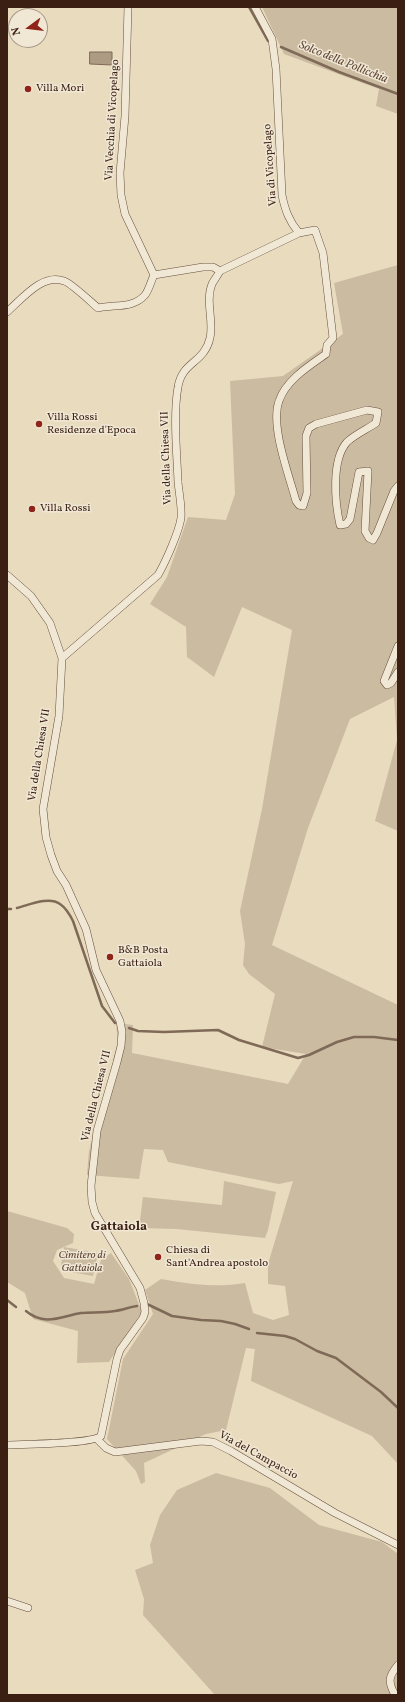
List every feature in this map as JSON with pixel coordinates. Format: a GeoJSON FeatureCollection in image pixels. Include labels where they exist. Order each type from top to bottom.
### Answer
{"type":"FeatureCollection","features":[{"type":"Feature","properties":{"kind":"street","name":"Via Vecchia di Vicopelago"},"geometry":{"type":"LineString","coordinates":[[128,7],[126,104],[120,173],[121,195],[125,214],[154,275]]}},
{"type":"Feature","properties":{"kind":"street","name":"Via di Vicopelago"},"geometry":{"type":"LineString","coordinates":[[256,7],[272,39],[276,69],[282,195],[285,211],[299,233]]}},
{"type":"Feature","properties":{"kind":"street"},"geometry":{"type":"LineString","coordinates":[[7,312],[38,283],[49,280],[64,280],[98,308],[109,305],[135,304],[146,294],[154,275],[203,267],[213,267],[220,271],[299,233],[315,230],[323,254],[333,338],[327,345],[326,354],[299,374],[287,387],[279,400],[276,420],[296,501],[299,505],[303,506],[306,502],[306,436],[310,428],[316,424],[367,410],[378,412],[376,423],[347,442],[342,451],[338,464],[336,489],[337,512],[340,525],[346,524],[350,519],[359,472],[368,471],[365,531],[368,538],[373,540],[394,490],[398,486]]}},
{"type":"Feature","properties":{"kind":"street","name":"Via della Chiesa VII"},"geometry":{"type":"LineString","coordinates":[[62,658],[158,575],[165,564],[181,518],[178,482],[176,404],[178,388],[180,378],[185,368],[206,352],[212,326],[209,304],[212,285],[220,271]]}},
{"type":"Feature","properties":{"kind":"street","name":"Via della Chiesa VII"},"geometry":{"type":"LineString","coordinates":[[7,575],[31,596],[50,623],[62,658],[59,716],[43,809],[46,837],[57,871],[66,885],[86,929],[96,970],[120,1021],[122,1032],[121,1046],[117,1062],[97,1131],[91,1180],[92,1202],[100,1223],[140,1288],[145,1312],[143,1318],[120,1350],[101,1436],[98,1439]]}},
{"type":"Feature","properties":{"kind":"street"},"geometry":{"type":"LineString","coordinates":[[398,646],[384,681],[387,685],[391,683],[398,672]]}},
{"type":"Feature","properties":{"kind":"street"},"geometry":{"type":"LineString","coordinates":[[7,1444],[98,1439]]}},
{"type":"Feature","properties":{"kind":"street","name":"Via del Campaccio"},"geometry":{"type":"LineString","coordinates":[[98,1439],[106,1448],[115,1452],[201,1440],[213,1442],[335,1513],[398,1545]]}},
{"type":"Feature","properties":{"kind":"street"},"geometry":{"type":"LineString","coordinates":[[7,1601],[28,1608]]}},
{"type":"Feature","properties":{"kind":"street"},"geometry":{"type":"LineString","coordinates":[[395,1695],[389,1684],[391,1676],[398,1665]]}},
{"type":"Feature","properties":{"kind":"green space"},"geometry":{"type":"Polygon","coordinates":[[[262,7],[398,7],[398,114],[376,106],[379,89],[284,54],[262,7]]]}},
{"type":"Feature","properties":{"kind":"green space"},"geometry":{"type":"Polygon","coordinates":[[[398,265],[398,831],[375,821],[397,740],[394,697],[350,719],[308,828],[272,945],[398,1005],[398,1464],[372,1436],[251,1381],[255,1349],[246,1348],[226,1430],[206,1434],[144,1463],[145,1482],[141,1484],[136,1471],[107,1439],[123,1359],[153,1314],[145,1290],[161,1279],[192,1284],[213,1285],[245,1283],[253,1313],[273,1320],[289,1315],[285,1286],[268,1284],[268,1264],[293,1181],[279,1184],[168,1162],[163,1150],[144,1149],[139,1179],[87,1175],[89,1151],[118,1042],[116,1023],[133,1025],[132,1053],[288,1084],[306,1054],[262,1047],[275,994],[249,974],[243,965],[245,944],[240,911],[262,809],[292,630],[242,607],[214,677],[187,657],[186,627],[150,604],[167,577],[188,517],[226,520],[235,494],[230,381],[283,376],[343,334],[334,283],[398,265]]]}},
{"type":"Feature","properties":{"kind":"green space"},"geometry":{"type":"Polygon","coordinates":[[[224,1181],[276,1192],[265,1238],[177,1229],[139,1228],[143,1197],[222,1205],[224,1181]]]}},
{"type":"Feature","properties":{"kind":"green space"},"geometry":{"type":"Polygon","coordinates":[[[7,1211],[67,1228],[74,1234],[73,1243],[57,1250],[53,1261],[64,1278],[94,1284],[101,1260],[111,1253],[129,1279],[142,1312],[109,1362],[77,1363],[78,1331],[33,1319],[25,1293],[7,1282],[7,1211]]]}},
{"type":"Feature","properties":{"kind":"green space","name":"Cimitero di Gattaiola"},"geometry":{"type":"Polygon","coordinates":[[[64,1247],[98,1253],[93,1276],[71,1272],[71,1267],[61,1266],[64,1247]]]}},
{"type":"Feature","properties":{"kind":"green space"},"geometry":{"type":"Polygon","coordinates":[[[216,1473],[270,1488],[319,1525],[382,1542],[398,1554],[398,1695],[215,1695],[143,1615],[144,1599],[135,1570],[153,1563],[150,1545],[160,1515],[177,1490],[216,1473]]]}},
{"type":"Feature","properties":{"kind":"shaded area"},"geometry":{"type":"Polygon","coordinates":[[[90,52],[112,52],[112,65],[90,64],[90,52]]]}},
{"type":"Feature","properties":{"kind":"waterway","name":"Solco della Pollicchia"},"geometry":{"type":"LineString","coordinates":[[249,7],[268,41]]}},
{"type":"Feature","properties":{"kind":"waterway","name":"Solco della Pollicchia"},"geometry":{"type":"LineString","coordinates":[[281,47],[339,72],[398,94]]}},
{"type":"Feature","properties":{"kind":"waterway"},"geometry":{"type":"LineString","coordinates":[[17,908],[39,902],[50,901],[60,904],[66,910],[73,921],[102,1006],[115,1023]]}},
{"type":"Feature","properties":{"kind":"waterway"},"geometry":{"type":"LineString","coordinates":[[129,1028],[138,1031],[164,1032],[218,1030],[239,1040],[298,1058],[309,1055],[337,1042],[354,1037],[374,1037],[398,1040]]}},
{"type":"Feature","properties":{"kind":"waterway"},"geometry":{"type":"LineString","coordinates":[[7,1300],[16,1307]]}},
{"type":"Feature","properties":{"kind":"waterway"},"geometry":{"type":"LineString","coordinates":[[147,1304],[172,1316],[221,1321],[249,1329]]}},
{"type":"Feature","properties":{"kind":"waterway"},"geometry":{"type":"LineString","coordinates":[[26,1311],[33,1316],[54,1319],[81,1313],[107,1312],[137,1306]]}},
{"type":"Feature","properties":{"kind":"waterway"},"geometry":{"type":"LineString","coordinates":[[257,1333],[285,1336],[295,1339],[317,1351],[336,1358],[381,1392],[398,1408]]}},
{"type":"Feature","properties":{"kind":"place","name":"Villa Mori"},"geometry":{"type":"Point","coordinates":[28,89]}},
{"type":"Feature","properties":{"kind":"place","name":"Villa Rossi Residenze d'Epoca"},"geometry":{"type":"Point","coordinates":[39,424]}},
{"type":"Feature","properties":{"kind":"place","name":"Villa Rossi"},"geometry":{"type":"Point","coordinates":[32,509]}},
{"type":"Feature","properties":{"kind":"place","name":"B&B Posta Gattaiola"},"geometry":{"type":"Point","coordinates":[110,957]}},
{"type":"Feature","properties":{"kind":"place","name":"Chiesa di Sant'Andrea apostolo"},"geometry":{"type":"Point","coordinates":[158,1257]}},
{"type":"Feature","properties":{"kind":"district","name":"Gattaiola"},"geometry":{"type":"Point","coordinates":[119,1228]}}]}
